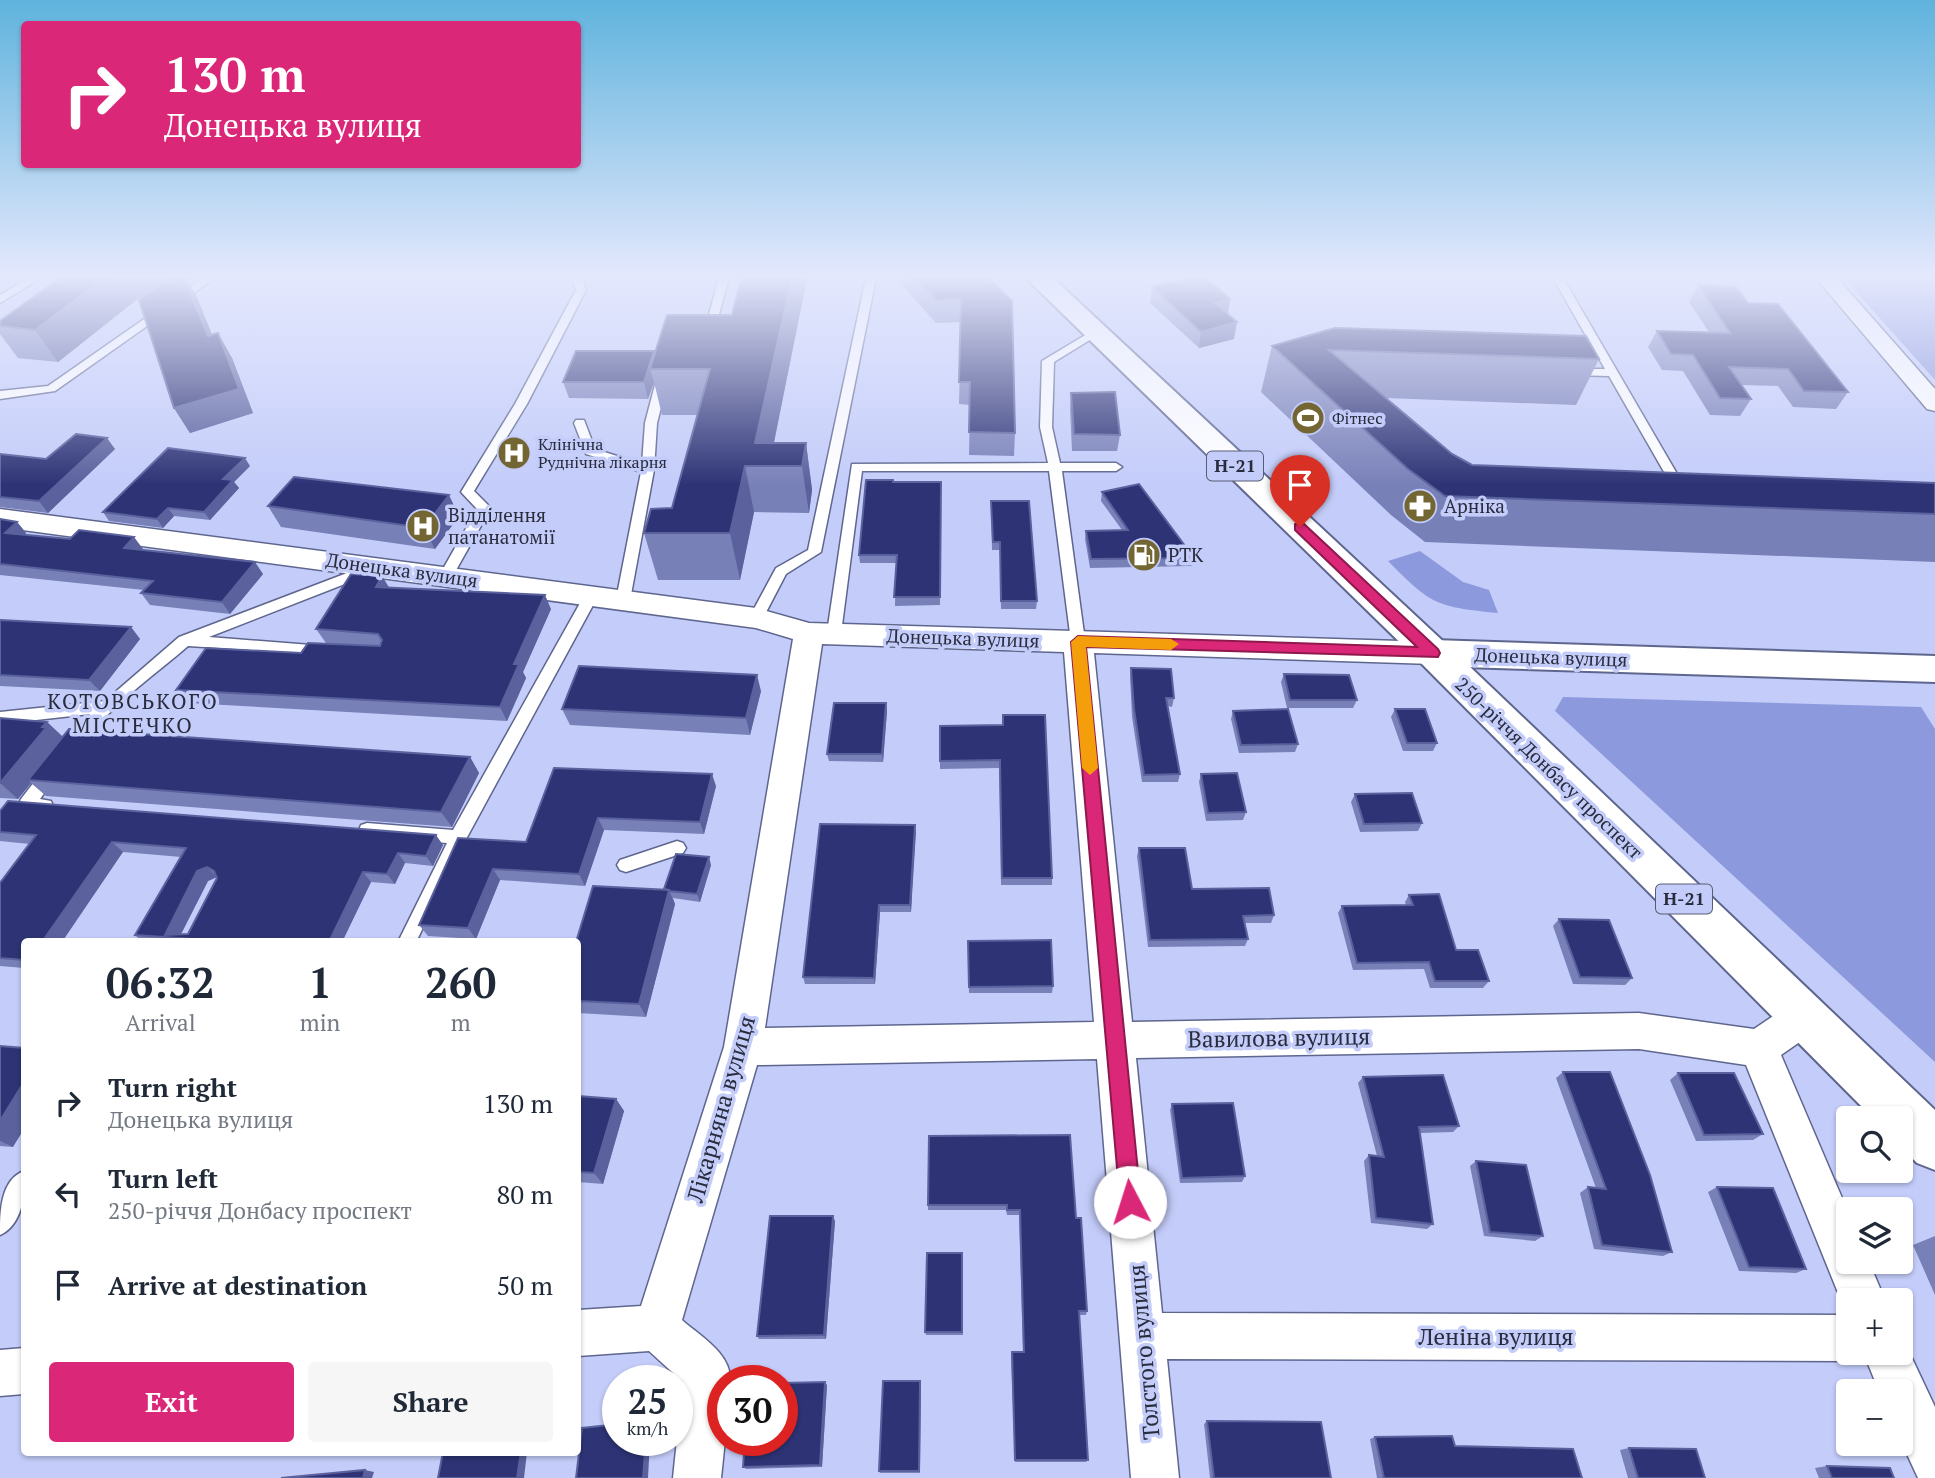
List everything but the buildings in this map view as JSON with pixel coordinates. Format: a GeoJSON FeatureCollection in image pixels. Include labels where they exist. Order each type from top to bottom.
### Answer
{"type":"FeatureCollection","features":[{"type":"Feature","properties":{"kind":"main road","name":"250-річчя Донбасу проспект"},"geometry":{"type":"LineString","coordinates":[[1111,347],[1433,653],[1935,1145]]}},
{"type":"Feature","properties":{"kind":"main road","name":"Донецька вулиця"},"geometry":{"type":"LineString","coordinates":[[1433,653],[1935,669]]}},
{"type":"Feature","properties":{"kind":"street"},"geometry":{"type":"LineString","coordinates":[[1886,347],[1935,404]]}},
{"type":"Feature","properties":{"kind":"street","name":"Донецька вулиця"},"geometry":{"type":"LineString","coordinates":[[0,518],[756,618],[822,633],[1433,653]]}},
{"type":"Feature","properties":{"kind":"street","name":"Лікарняна вулиця"},"geometry":{"type":"LineString","coordinates":[[657,1328],[743,1046],[822,633]]}},
{"type":"Feature","properties":{"kind":"street","name":"Толстого вулиця"},"geometry":{"type":"LineString","coordinates":[[1078,642],[1155,1478]]}},
{"type":"Feature","properties":{"kind":"street"},"geometry":{"type":"LineString","coordinates":[[1804,1017],[1759,1048],[1858,1288]]}},
{"type":"Feature","properties":{"kind":"street","name":"Вавилова вулиця"},"geometry":{"type":"LineString","coordinates":[[743,1046],[1639,1031],[1759,1048]]}},
{"type":"Feature","properties":{"kind":"street"},"geometry":{"type":"LineString","coordinates":[[581,1334],[657,1328],[707,1373],[697,1478]]}},
{"type":"Feature","properties":{"kind":"street","name":"Леніна вулиця"},"geometry":{"type":"LineString","coordinates":[[1143,1336],[1836,1338]]}},
{"type":"Feature","properties":{"kind":"street"},"geometry":{"type":"LineString","coordinates":[[1891,1365],[1935,1461]]}},
{"type":"Feature","properties":{"kind":"street"},"geometry":{"type":"LineString","coordinates":[[0,1373],[21,1371]]}},
{"type":"Feature","properties":{"kind":"lane"},"geometry":{"type":"LineString","coordinates":[[0,395],[51,389],[111,347]]}},
{"type":"Feature","properties":{"kind":"lane"},"geometry":{"type":"LineString","coordinates":[[446,576],[484,508],[467,492],[521,404],[551,347]]}},
{"type":"Feature","properties":{"kind":"lane"},"geometry":{"type":"LineString","coordinates":[[756,618],[781,571],[814,552],[857,347]]}},
{"type":"Feature","properties":{"kind":"lane"},"geometry":{"type":"LineString","coordinates":[[1072,347],[1048,361],[1046,427],[1055,468],[1078,642]]}},
{"type":"Feature","properties":{"kind":"lane"},"geometry":{"type":"LineString","coordinates":[[1597,347],[1689,506]]}},
{"type":"Feature","properties":{"kind":"lane"},"geometry":{"type":"LineString","coordinates":[[623,600],[648,470],[647,450],[652,411],[668,363]]}},
{"type":"Feature","properties":{"kind":"lane"},"geometry":{"type":"LineString","coordinates":[[1558,371],[1612,373]]}},
{"type":"Feature","properties":{"kind":"lane"},"geometry":{"type":"LineString","coordinates":[[580,423],[590,451],[648,470]]}},
{"type":"Feature","properties":{"kind":"lane"},"geometry":{"type":"LineString","coordinates":[[822,633],[856,467],[1116,467]]}},
{"type":"Feature","properties":{"kind":"lane"},"geometry":{"type":"LineString","coordinates":[[54,806],[27,804],[92,721],[184,641],[377,567]]}},
{"type":"Feature","properties":{"kind":"lane"},"geometry":{"type":"LineString","coordinates":[[409,938],[458,836],[591,596]]}},
{"type":"Feature","properties":{"kind":"lane"},"geometry":{"type":"LineString","coordinates":[[184,641],[342,652]]}},
{"type":"Feature","properties":{"kind":"lane"},"geometry":{"type":"LineString","coordinates":[[0,718],[109,706]]}},
{"type":"Feature","properties":{"kind":"lane"},"geometry":{"type":"LineString","coordinates":[[346,828],[458,836]]}},
{"type":"Feature","properties":{"kind":"lane"},"geometry":{"type":"LineString","coordinates":[[626,865],[677,848]]}},
{"type":"Feature","properties":{"kind":"lane"},"geometry":{"type":"LineString","coordinates":[[0,1224],[21,1186]]}},
{"type":"Feature","properties":{"kind":"shaded area"},"geometry":{"type":"Polygon","coordinates":[[[1906,347],[1935,347],[1935,380],[1906,347]]]}},
{"type":"Feature","properties":{"kind":"shaded area"},"geometry":{"type":"Polygon","coordinates":[[[1420,551],[1463,582],[1489,590],[1498,613],[1461,609],[1436,601],[1415,587],[1388,561],[1420,551]]]}},
{"type":"Feature","properties":{"kind":"shaded area"},"geometry":{"type":"Polygon","coordinates":[[[1563,697],[1921,707],[1935,729],[1935,1062],[1555,711],[1563,697]]]}},
{"type":"Feature","properties":{"kind":"slow traffic"},"geometry":{"type":"LineString","coordinates":[[1090,768],[1078,642],[1171,644]]}},
{"type":"Feature","properties":{"kind":"place","name":"Фітнес"},"geometry":{"type":"Point","coordinates":[1308,418]}},
{"type":"Feature","properties":{"kind":"place","name":"Клінічна Руднічна лікарня"},"geometry":{"type":"Point","coordinates":[514,453]}},
{"type":"Feature","properties":{"kind":"place","name":"Арніка"},"geometry":{"type":"Point","coordinates":[1420,506]}},
{"type":"Feature","properties":{"kind":"place","name":"Відділення патанатомії"},"geometry":{"type":"Point","coordinates":[423,526]}},
{"type":"Feature","properties":{"kind":"place","name":"РТК"},"geometry":{"type":"Point","coordinates":[1144,555]}},
{"type":"Feature","properties":{"kind":"district","name":"КОТОВСЬКОГО МІСТЕЧКО"},"geometry":{"type":"Point","coordinates":[133,714]}},
{"type":"Feature","properties":{"kind":"route"},"geometry":{"type":"LineString","coordinates":[[1130,1202],[1078,642],[1433,653],[1300,527]]}}]}
